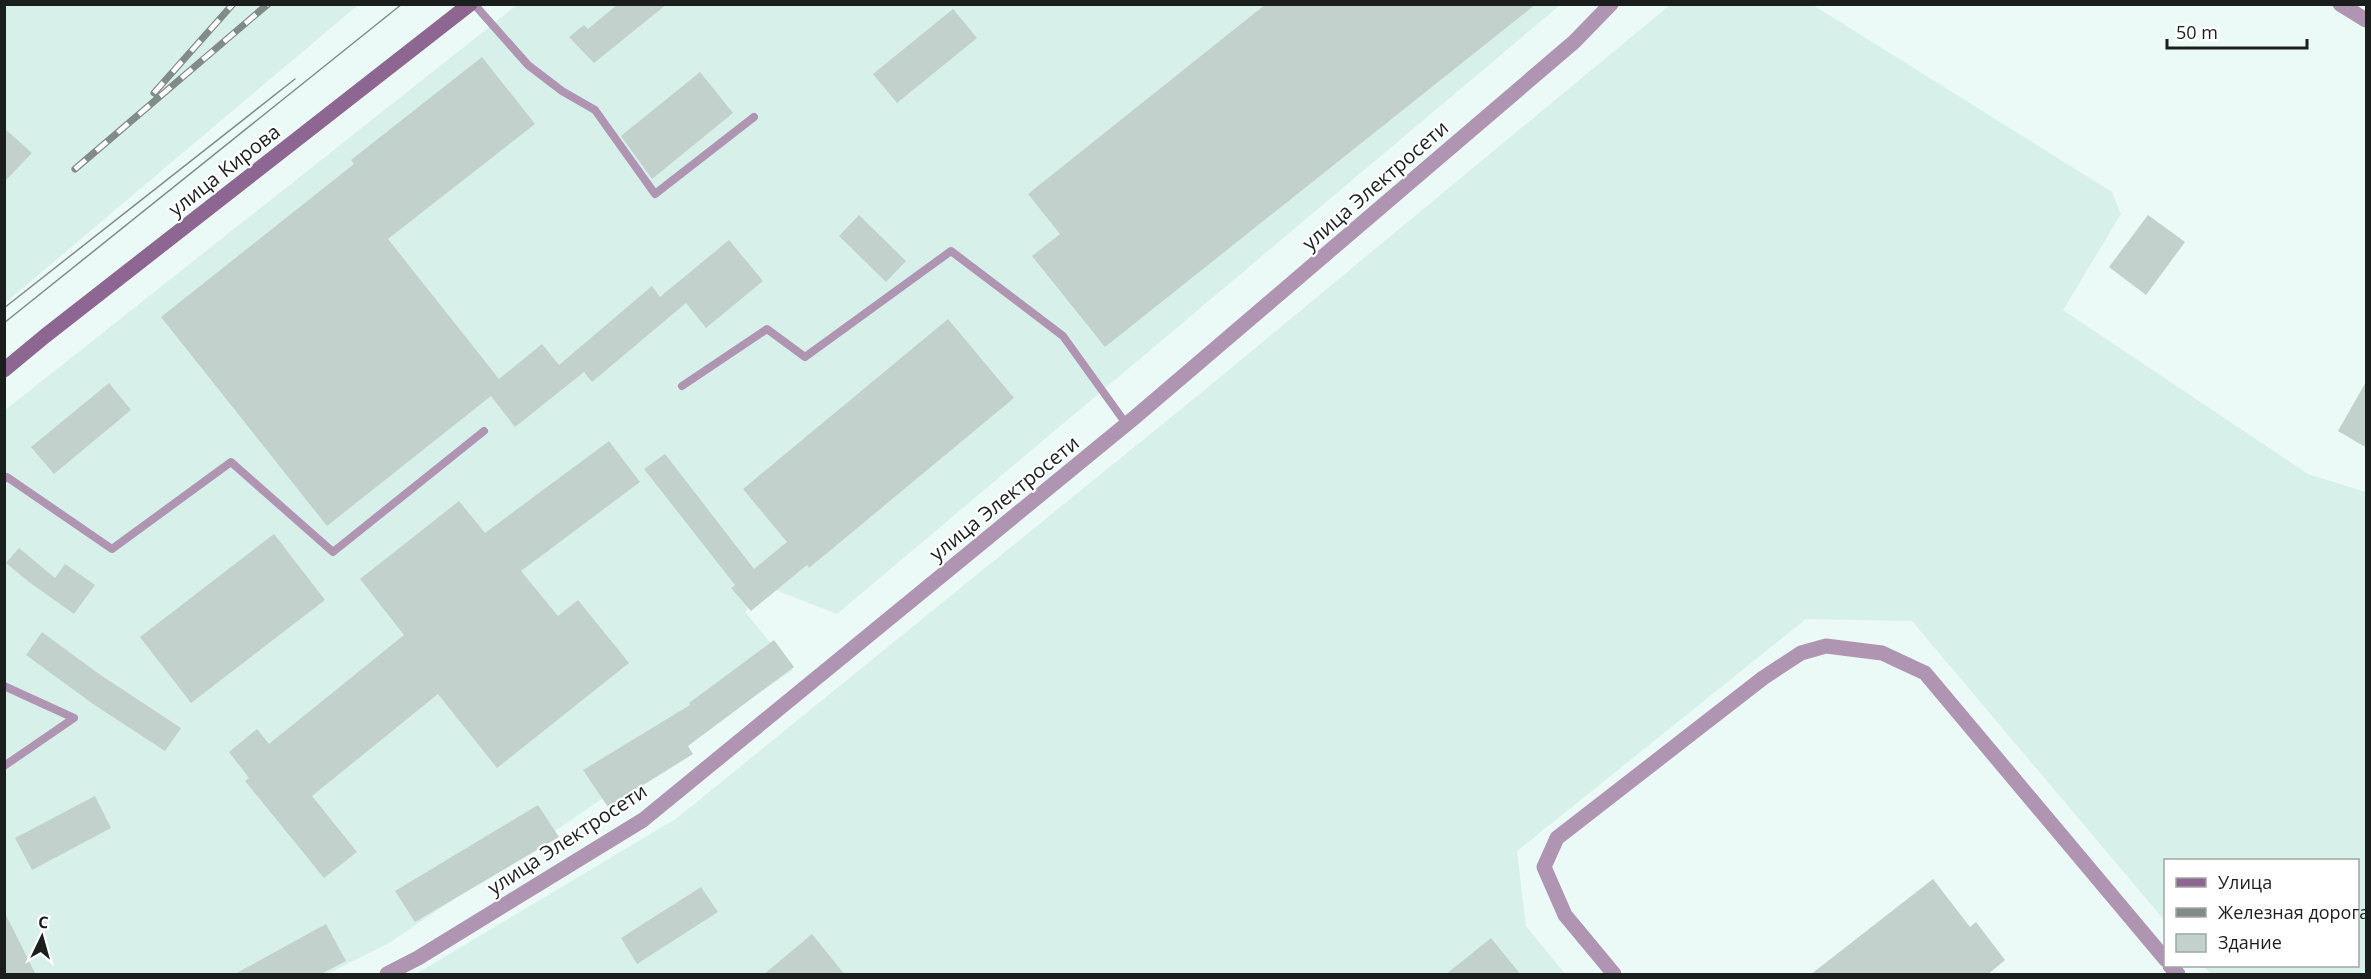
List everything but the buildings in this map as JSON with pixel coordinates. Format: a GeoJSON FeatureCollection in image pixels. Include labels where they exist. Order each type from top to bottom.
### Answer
{"type":"FeatureCollection","features":[{"type":"Feature","properties":{"kind":"main road","name":"улица Кирова"},"geometry":{"type":"LineString","coordinates":[[4,370],[470,4]]}},
{"type":"Feature","properties":{"kind":"street","name":"улица Электросети"},"geometry":{"type":"LineString","coordinates":[[387,975],[642,820],[1126,424],[1566,50],[1611,4]]}},
{"type":"Feature","properties":{"kind":"street"},"geometry":{"type":"LineString","coordinates":[[2340,4],[2367,20]]}},
{"type":"Feature","properties":{"kind":"street"},"geometry":{"type":"LineString","coordinates":[[1614,975],[1565,915],[1544,867],[1557,838],[1762,678],[1802,652],[1826,646],[1882,653],[1925,673],[2164,958]]}},
{"type":"Feature","properties":{"kind":"lane"},"geometry":{"type":"LineString","coordinates":[[474,4],[528,65],[562,91],[595,110],[655,194],[754,117]]}},
{"type":"Feature","properties":{"kind":"lane"},"geometry":{"type":"LineString","coordinates":[[682,386],[767,329],[805,357],[951,252],[1063,336],[1126,424]]}},
{"type":"Feature","properties":{"kind":"lane"},"geometry":{"type":"LineString","coordinates":[[4,479],[6,477],[112,549],[231,462],[333,552],[484,431]]}},
{"type":"Feature","properties":{"kind":"lane"},"geometry":{"type":"LineString","coordinates":[[4,686],[74,718],[4,766]]}},
{"type":"Feature","properties":{"kind":"shaded area"},"geometry":{"type":"Polygon","coordinates":[[[5,5],[358,5],[5,303],[5,5]]]}},
{"type":"Feature","properties":{"kind":"shaded area"},"geometry":{"type":"Polygon","coordinates":[[[517,5],[1560,5],[837,614],[768,587],[745,612],[793,670],[389,943],[327,974],[5,974],[4,411],[517,5]]]}},
{"type":"Feature","properties":{"kind":"shaded area"},"geometry":{"type":"Polygon","coordinates":[[[1670,5],[1813,5],[2112,192],[2121,214],[2063,310],[2308,474],[2366,492],[2366,974],[2211,974],[2204,967],[2359,967],[2359,859],[2164,859],[2164,920],[1912,621],[1806,619],[1517,851],[1526,926],[1565,974],[416,974],[677,818],[1207,388],[1670,5]]]}},
{"type":"Feature","properties":{"kind":"tram line"},"geometry":{"type":"LineString","coordinates":[[4,323],[402,4]]}},
{"type":"Feature","properties":{"kind":"tram line"},"geometry":{"type":"LineString","coordinates":[[4,308],[295,79]]}},
{"type":"Feature","properties":{"kind":"railway"},"geometry":{"type":"LineString","coordinates":[[154,93],[233,4]]}},
{"type":"Feature","properties":{"kind":"railway"},"geometry":{"type":"LineString","coordinates":[[75,169],[268,4]]}}]}
